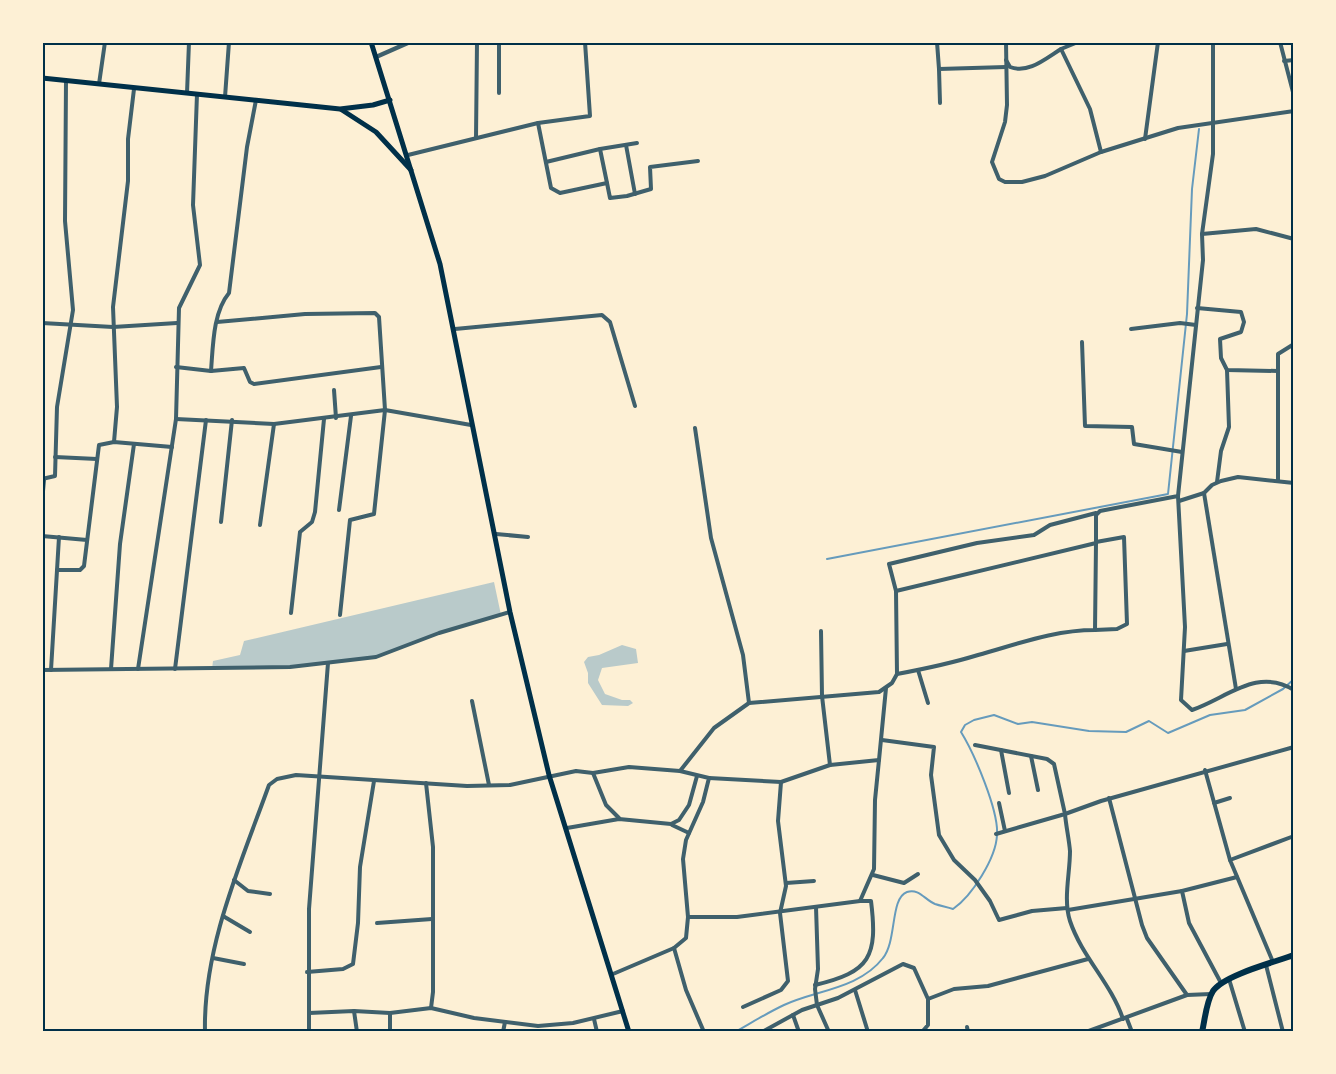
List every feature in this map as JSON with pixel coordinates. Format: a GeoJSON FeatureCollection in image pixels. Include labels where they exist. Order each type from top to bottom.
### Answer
{"type":"FeatureCollection","features":[{"type":"Feature","properties":{"kind":"main road"},"geometry":{"type":"LineString","coordinates":[[371,42],[414,174],[440,264],[455,329],[471,425],[496,534],[510,612],[549,775],[613,974],[629,1032]]}},
{"type":"Feature","properties":{"kind":"main road"},"geometry":{"type":"LineString","coordinates":[[42,78],[340,109],[373,105],[390,100]]}},
{"type":"Feature","properties":{"kind":"main road"},"geometry":{"type":"LineString","coordinates":[[340,109],[376,132],[414,174]]}},
{"type":"Feature","properties":{"kind":"main road"},"geometry":{"type":"LineString","coordinates":[[1202,1032],[1212,993],[1221,983],[1294,956]]}},
{"type":"Feature","properties":{"kind":"street"},"geometry":{"type":"LineString","coordinates":[[99,84],[105,42]]}},
{"type":"Feature","properties":{"kind":"street"},"geometry":{"type":"LineString","coordinates":[[187,93],[189,42]]}},
{"type":"Feature","properties":{"kind":"street"},"geometry":{"type":"LineString","coordinates":[[225,97],[230,42]]}},
{"type":"Feature","properties":{"kind":"street"},"geometry":{"type":"LineString","coordinates":[[376,57],[410,42]]}},
{"type":"Feature","properties":{"kind":"street"},"geometry":{"type":"LineString","coordinates":[[476,138],[477,42]]}},
{"type":"Feature","properties":{"kind":"street"},"geometry":{"type":"LineString","coordinates":[[499,42],[499,93]]}},
{"type":"Feature","properties":{"kind":"street"},"geometry":{"type":"LineString","coordinates":[[408,155],[538,123],[590,116],[585,42]]}},
{"type":"Feature","properties":{"kind":"street"},"geometry":{"type":"LineString","coordinates":[[937,42],[940,103]]}},
{"type":"Feature","properties":{"kind":"street"},"geometry":{"type":"LineString","coordinates":[[1006,42],[1005,122],[992,162],[999,178],[1005,182],[1022,182],[1045,176],[1101,152],[1178,128],[1294,111]]}},
{"type":"Feature","properties":{"kind":"street"},"geometry":{"type":"LineString","coordinates":[[1005,59],[1010,67],[1019,70],[1038,64],[1061,49],[1078,42]]}},
{"type":"Feature","properties":{"kind":"street"},"geometry":{"type":"LineString","coordinates":[[1145,139],[1158,42]]}},
{"type":"Feature","properties":{"kind":"street"},"geometry":{"type":"LineString","coordinates":[[1213,42],[1211,174],[1202,234],[1203,260],[1193,325],[1180,451],[1178,501],[1184,651],[1181,700],[1186,707],[1192,710],[1236,689],[1262,680],[1283,683],[1293,689]]}},
{"type":"Feature","properties":{"kind":"street"},"geometry":{"type":"LineString","coordinates":[[1280,42],[1294,96]]}},
{"type":"Feature","properties":{"kind":"street"},"geometry":{"type":"LineString","coordinates":[[1061,49],[1090,109],[1101,152]]}},
{"type":"Feature","properties":{"kind":"street"},"geometry":{"type":"LineString","coordinates":[[1284,61],[1294,60]]}},
{"type":"Feature","properties":{"kind":"street"},"geometry":{"type":"LineString","coordinates":[[939,69],[1005,67]]}},
{"type":"Feature","properties":{"kind":"street"},"geometry":{"type":"LineString","coordinates":[[42,502],[43,479],[55,476],[57,407],[71,326],[73,298],[64,221],[66,81]]}},
{"type":"Feature","properties":{"kind":"street"},"geometry":{"type":"LineString","coordinates":[[114,442],[117,407],[112,327],[128,182],[128,139],[134,89]]}},
{"type":"Feature","properties":{"kind":"street"},"geometry":{"type":"LineString","coordinates":[[138,669],[155,542],[176,419],[177,323],[182,298],[190,288],[200,265],[193,205],[197,93]]}},
{"type":"Feature","properties":{"kind":"street"},"geometry":{"type":"LineString","coordinates":[[211,371],[222,300],[229,293],[255,100]]}},
{"type":"Feature","properties":{"kind":"street"},"geometry":{"type":"LineString","coordinates":[[538,123],[551,188],[555,192],[607,183]]}},
{"type":"Feature","properties":{"kind":"street"},"geometry":{"type":"LineString","coordinates":[[546,162],[637,143]]}},
{"type":"Feature","properties":{"kind":"street"},"geometry":{"type":"LineString","coordinates":[[626,145],[636,194]]}},
{"type":"Feature","properties":{"kind":"street"},"geometry":{"type":"LineString","coordinates":[[600,149],[610,198],[614,199],[651,189],[650,167],[698,161]]}},
{"type":"Feature","properties":{"kind":"street"},"geometry":{"type":"LineString","coordinates":[[1202,234],[1256,229],[1294,239]]}},
{"type":"Feature","properties":{"kind":"street"},"geometry":{"type":"LineString","coordinates":[[1197,308],[1241,312],[1244,322],[1241,332],[1220,339],[1221,358],[1227,370],[1230,427],[1221,451],[1216,483]]}},
{"type":"Feature","properties":{"kind":"street"},"geometry":{"type":"LineString","coordinates":[[217,322],[305,314],[375,314],[379,317],[385,410],[375,514],[350,520],[340,615]]}},
{"type":"Feature","properties":{"kind":"street"},"geometry":{"type":"LineString","coordinates":[[455,329],[602,315],[610,322],[635,406]]}},
{"type":"Feature","properties":{"kind":"street"},"geometry":{"type":"LineString","coordinates":[[42,322],[71,326],[112,327],[177,323]]}},
{"type":"Feature","properties":{"kind":"street"},"geometry":{"type":"LineString","coordinates":[[1131,329],[1182,323],[1193,325]]}},
{"type":"Feature","properties":{"kind":"street"},"geometry":{"type":"LineString","coordinates":[[1082,342],[1085,426],[1132,427],[1134,444],[1180,451]]}},
{"type":"Feature","properties":{"kind":"street"},"geometry":{"type":"LineString","coordinates":[[1278,480],[1278,354],[1294,344]]}},
{"type":"Feature","properties":{"kind":"street"},"geometry":{"type":"LineString","coordinates":[[176,367],[211,371],[244,368],[250,382],[254,384],[381,367]]}},
{"type":"Feature","properties":{"kind":"street"},"geometry":{"type":"LineString","coordinates":[[1227,370],[1278,371]]}},
{"type":"Feature","properties":{"kind":"street"},"geometry":{"type":"LineString","coordinates":[[334,390],[336,418]]}},
{"type":"Feature","properties":{"kind":"street"},"geometry":{"type":"LineString","coordinates":[[176,419],[232,420],[274,424],[336,418],[385,410],[471,425]]}},
{"type":"Feature","properties":{"kind":"street"},"geometry":{"type":"LineString","coordinates":[[339,510],[351,416]]}},
{"type":"Feature","properties":{"kind":"street"},"geometry":{"type":"LineString","coordinates":[[291,613],[300,532],[312,522],[315,512],[324,419]]}},
{"type":"Feature","properties":{"kind":"street"},"geometry":{"type":"LineString","coordinates":[[175,669],[206,420]]}},
{"type":"Feature","properties":{"kind":"street"},"geometry":{"type":"LineString","coordinates":[[221,522],[232,420]]}},
{"type":"Feature","properties":{"kind":"street"},"geometry":{"type":"LineString","coordinates":[[260,525],[274,424]]}},
{"type":"Feature","properties":{"kind":"street"},"geometry":{"type":"LineString","coordinates":[[695,428],[711,538],[742,653],[749,703]]}},
{"type":"Feature","properties":{"kind":"street"},"geometry":{"type":"LineString","coordinates":[[57,570],[83,568],[99,445],[114,442],[172,447]]}},
{"type":"Feature","properties":{"kind":"street"},"geometry":{"type":"LineString","coordinates":[[111,669],[120,544],[134,444]]}},
{"type":"Feature","properties":{"kind":"street"},"geometry":{"type":"LineString","coordinates":[[55,457],[97,459]]}},
{"type":"Feature","properties":{"kind":"street"},"geometry":{"type":"LineString","coordinates":[[1178,501],[1204,493],[1216,483],[1238,477],[1294,483]]}},
{"type":"Feature","properties":{"kind":"street"},"geometry":{"type":"LineString","coordinates":[[1204,493],[1236,689]]}},
{"type":"Feature","properties":{"kind":"street"},"geometry":{"type":"LineString","coordinates":[[680,771],[714,728],[749,703],[879,692],[886,688],[897,674],[896,591],[889,564],[977,543],[1034,535],[1050,525],[1178,495]]}},
{"type":"Feature","properties":{"kind":"street"},"geometry":{"type":"LineString","coordinates":[[1095,630],[1096,513]]}},
{"type":"Feature","properties":{"kind":"street"},"geometry":{"type":"LineString","coordinates":[[496,534],[528,537]]}},
{"type":"Feature","properties":{"kind":"street"},"geometry":{"type":"LineString","coordinates":[[42,536],[87,540]]}},
{"type":"Feature","properties":{"kind":"street"},"geometry":{"type":"LineString","coordinates":[[51,670],[59,537]]}},
{"type":"Feature","properties":{"kind":"street"},"geometry":{"type":"LineString","coordinates":[[896,591],[1124,537],[1126,624],[1121,629],[1073,630],[1026,639],[976,656],[897,674]]}},
{"type":"Feature","properties":{"kind":"street"},"geometry":{"type":"LineString","coordinates":[[42,670],[290,667],[328,663],[376,657],[439,633],[510,612]]}},
{"type":"Feature","properties":{"kind":"street"},"geometry":{"type":"LineString","coordinates":[[821,631],[822,696],[830,765]]}},
{"type":"Feature","properties":{"kind":"street"},"geometry":{"type":"LineString","coordinates":[[1184,651],[1227,644]]}},
{"type":"Feature","properties":{"kind":"street"},"geometry":{"type":"LineString","coordinates":[[309,1032],[309,909],[328,663]]}},
{"type":"Feature","properties":{"kind":"street"},"geometry":{"type":"LineString","coordinates":[[918,670],[928,703]]}},
{"type":"Feature","properties":{"kind":"street"},"geometry":{"type":"LineString","coordinates":[[860,901],[864,888],[873,875],[875,800],[886,688]]}},
{"type":"Feature","properties":{"kind":"street"},"geometry":{"type":"LineString","coordinates":[[472,701],[489,785]]}},
{"type":"Feature","properties":{"kind":"street"},"geometry":{"type":"LineString","coordinates":[[882,740],[933,747],[931,775],[938,828],[944,845],[954,860],[975,880],[990,901],[999,920],[1032,911],[1067,909],[1182,891],[1237,877]]}},
{"type":"Feature","properties":{"kind":"street"},"geometry":{"type":"LineString","coordinates":[[975,746],[1047,759],[1054,764],[1070,849],[1067,909],[1088,959],[1112,992],[1132,1032]]}},
{"type":"Feature","properties":{"kind":"street"},"geometry":{"type":"LineString","coordinates":[[996,834],[1065,814],[1109,798],[1294,747]]}},
{"type":"Feature","properties":{"kind":"street"},"geometry":{"type":"LineString","coordinates":[[1002,750],[1009,793]]}},
{"type":"Feature","properties":{"kind":"street"},"geometry":{"type":"LineString","coordinates":[[1031,756],[1038,790]]}},
{"type":"Feature","properties":{"kind":"street"},"geometry":{"type":"LineString","coordinates":[[205,1032],[206,1003],[223,916],[269,784],[277,779],[296,776],[510,785],[549,775],[576,771],[593,773],[629,767],[680,771],[709,778],[781,782],[830,765],[879,760]]}},
{"type":"Feature","properties":{"kind":"street"},"geometry":{"type":"LineString","coordinates":[[1205,770],[1230,860],[1274,963]]}},
{"type":"Feature","properties":{"kind":"street"},"geometry":{"type":"LineString","coordinates":[[593,773],[606,805],[619,819]]}},
{"type":"Feature","properties":{"kind":"street"},"geometry":{"type":"LineString","coordinates":[[671,825],[679,820],[688,805],[697,776]]}},
{"type":"Feature","properties":{"kind":"street"},"geometry":{"type":"LineString","coordinates":[[613,974],[674,948],[686,938],[688,917],[683,859],[689,833],[703,802],[709,778]]}},
{"type":"Feature","properties":{"kind":"street"},"geometry":{"type":"LineString","coordinates":[[308,972],[344,969],[353,964],[358,923],[360,867],[374,781]]}},
{"type":"Feature","properties":{"kind":"street"},"geometry":{"type":"LineString","coordinates":[[742,1007],[782,990],[788,981],[780,913],[786,883],[778,821],[781,782]]}},
{"type":"Feature","properties":{"kind":"street"},"geometry":{"type":"LineString","coordinates":[[426,783],[433,847],[433,992],[431,1008]]}},
{"type":"Feature","properties":{"kind":"street"},"geometry":{"type":"LineString","coordinates":[[1109,798],[1134,897],[1148,938],[1187,994]]}},
{"type":"Feature","properties":{"kind":"street"},"geometry":{"type":"LineString","coordinates":[[1214,803],[1230,798]]}},
{"type":"Feature","properties":{"kind":"street"},"geometry":{"type":"LineString","coordinates":[[999,803],[1005,831]]}},
{"type":"Feature","properties":{"kind":"street"},"geometry":{"type":"LineString","coordinates":[[567,828],[619,819],[671,825],[689,833]]}},
{"type":"Feature","properties":{"kind":"street"},"geometry":{"type":"LineString","coordinates":[[1230,860],[1294,836]]}},
{"type":"Feature","properties":{"kind":"street"},"geometry":{"type":"LineString","coordinates":[[873,875],[904,883],[918,874]]}},
{"type":"Feature","properties":{"kind":"street"},"geometry":{"type":"LineString","coordinates":[[234,880],[248,891],[270,894]]}},
{"type":"Feature","properties":{"kind":"street"},"geometry":{"type":"LineString","coordinates":[[786,883],[814,881]]}},
{"type":"Feature","properties":{"kind":"street"},"geometry":{"type":"LineString","coordinates":[[1182,891],[1190,923],[1221,983]]}},
{"type":"Feature","properties":{"kind":"street"},"geometry":{"type":"LineString","coordinates":[[688,917],[780,913],[860,901],[871,902],[873,919],[870,957],[862,966],[849,974],[815,987]]}},
{"type":"Feature","properties":{"kind":"street"},"geometry":{"type":"LineString","coordinates":[[816,907],[818,969],[816,998],[829,1032]]}},
{"type":"Feature","properties":{"kind":"street"},"geometry":{"type":"LineString","coordinates":[[223,916],[249,932]]}},
{"type":"Feature","properties":{"kind":"street"},"geometry":{"type":"LineString","coordinates":[[377,923],[432,919]]}},
{"type":"Feature","properties":{"kind":"street"},"geometry":{"type":"LineString","coordinates":[[674,948],[686,990],[704,1032]]}},
{"type":"Feature","properties":{"kind":"street"},"geometry":{"type":"LineString","coordinates":[[213,958],[244,964]]}},
{"type":"Feature","properties":{"kind":"street"},"geometry":{"type":"LineString","coordinates":[[928,999],[954,989],[988,986],[1088,959]]}},
{"type":"Feature","properties":{"kind":"street"},"geometry":{"type":"LineString","coordinates":[[762,1032],[794,1015],[855,990],[893,968],[909,964],[914,968],[928,999],[928,1024],[922,1032]]}},
{"type":"Feature","properties":{"kind":"street"},"geometry":{"type":"LineString","coordinates":[[1266,966],[1283,1032]]}},
{"type":"Feature","properties":{"kind":"street"},"geometry":{"type":"LineString","coordinates":[[1229,980],[1245,1032]]}},
{"type":"Feature","properties":{"kind":"street"},"geometry":{"type":"LineString","coordinates":[[855,990],[868,1032]]}},
{"type":"Feature","properties":{"kind":"street"},"geometry":{"type":"LineString","coordinates":[[1086,1032],[1187,994],[1212,993]]}},
{"type":"Feature","properties":{"kind":"street"},"geometry":{"type":"LineString","coordinates":[[309,1013],[354,1011],[390,1013],[431,1008],[538,1026],[594,1018],[623,1011]]}},
{"type":"Feature","properties":{"kind":"street"},"geometry":{"type":"LineString","coordinates":[[354,1011],[357,1032]]}},
{"type":"Feature","properties":{"kind":"street"},"geometry":{"type":"LineString","coordinates":[[390,1013],[390,1032]]}},
{"type":"Feature","properties":{"kind":"street"},"geometry":{"type":"LineString","coordinates":[[794,1015],[799,1032]]}},
{"type":"Feature","properties":{"kind":"street"},"geometry":{"type":"LineString","coordinates":[[594,1018],[597,1032]]}},
{"type":"Feature","properties":{"kind":"street"},"geometry":{"type":"LineString","coordinates":[[503,1032],[505,1022]]}},
{"type":"Feature","properties":{"kind":"shaded area"},"geometry":{"type":"Polygon","coordinates":[[[494,582],[501,615],[439,633],[376,657],[290,667],[212,669],[213,661],[240,655],[244,641],[494,582]]]}},
{"type":"Feature","properties":{"kind":"shaded area"},"geometry":{"type":"Polygon","coordinates":[[[622,645],[636,649],[638,663],[602,668],[598,680],[605,694],[622,700],[630,700],[633,703],[628,706],[602,705],[588,683],[588,673],[584,662],[588,657],[622,645]]]}},
{"type":"Feature","properties":{"kind":"waterway"},"geometry":{"type":"LineString","coordinates":[[827,559],[1168,494],[1187,314],[1192,189],[1199,129]]}},
{"type":"Feature","properties":{"kind":"waterway"},"geometry":{"type":"LineString","coordinates":[[735,1032],[784,1005],[850,983],[873,968],[887,951],[898,902],[907,892],[915,892],[935,904],[953,909],[975,886],[988,865],[996,844],[997,825],[985,782],[961,732],[965,725],[994,715],[1018,724],[1032,722],[1089,731],[1126,732],[1149,721],[1168,733],[1210,715],[1245,710],[1283,689],[1294,679]]}}]}
